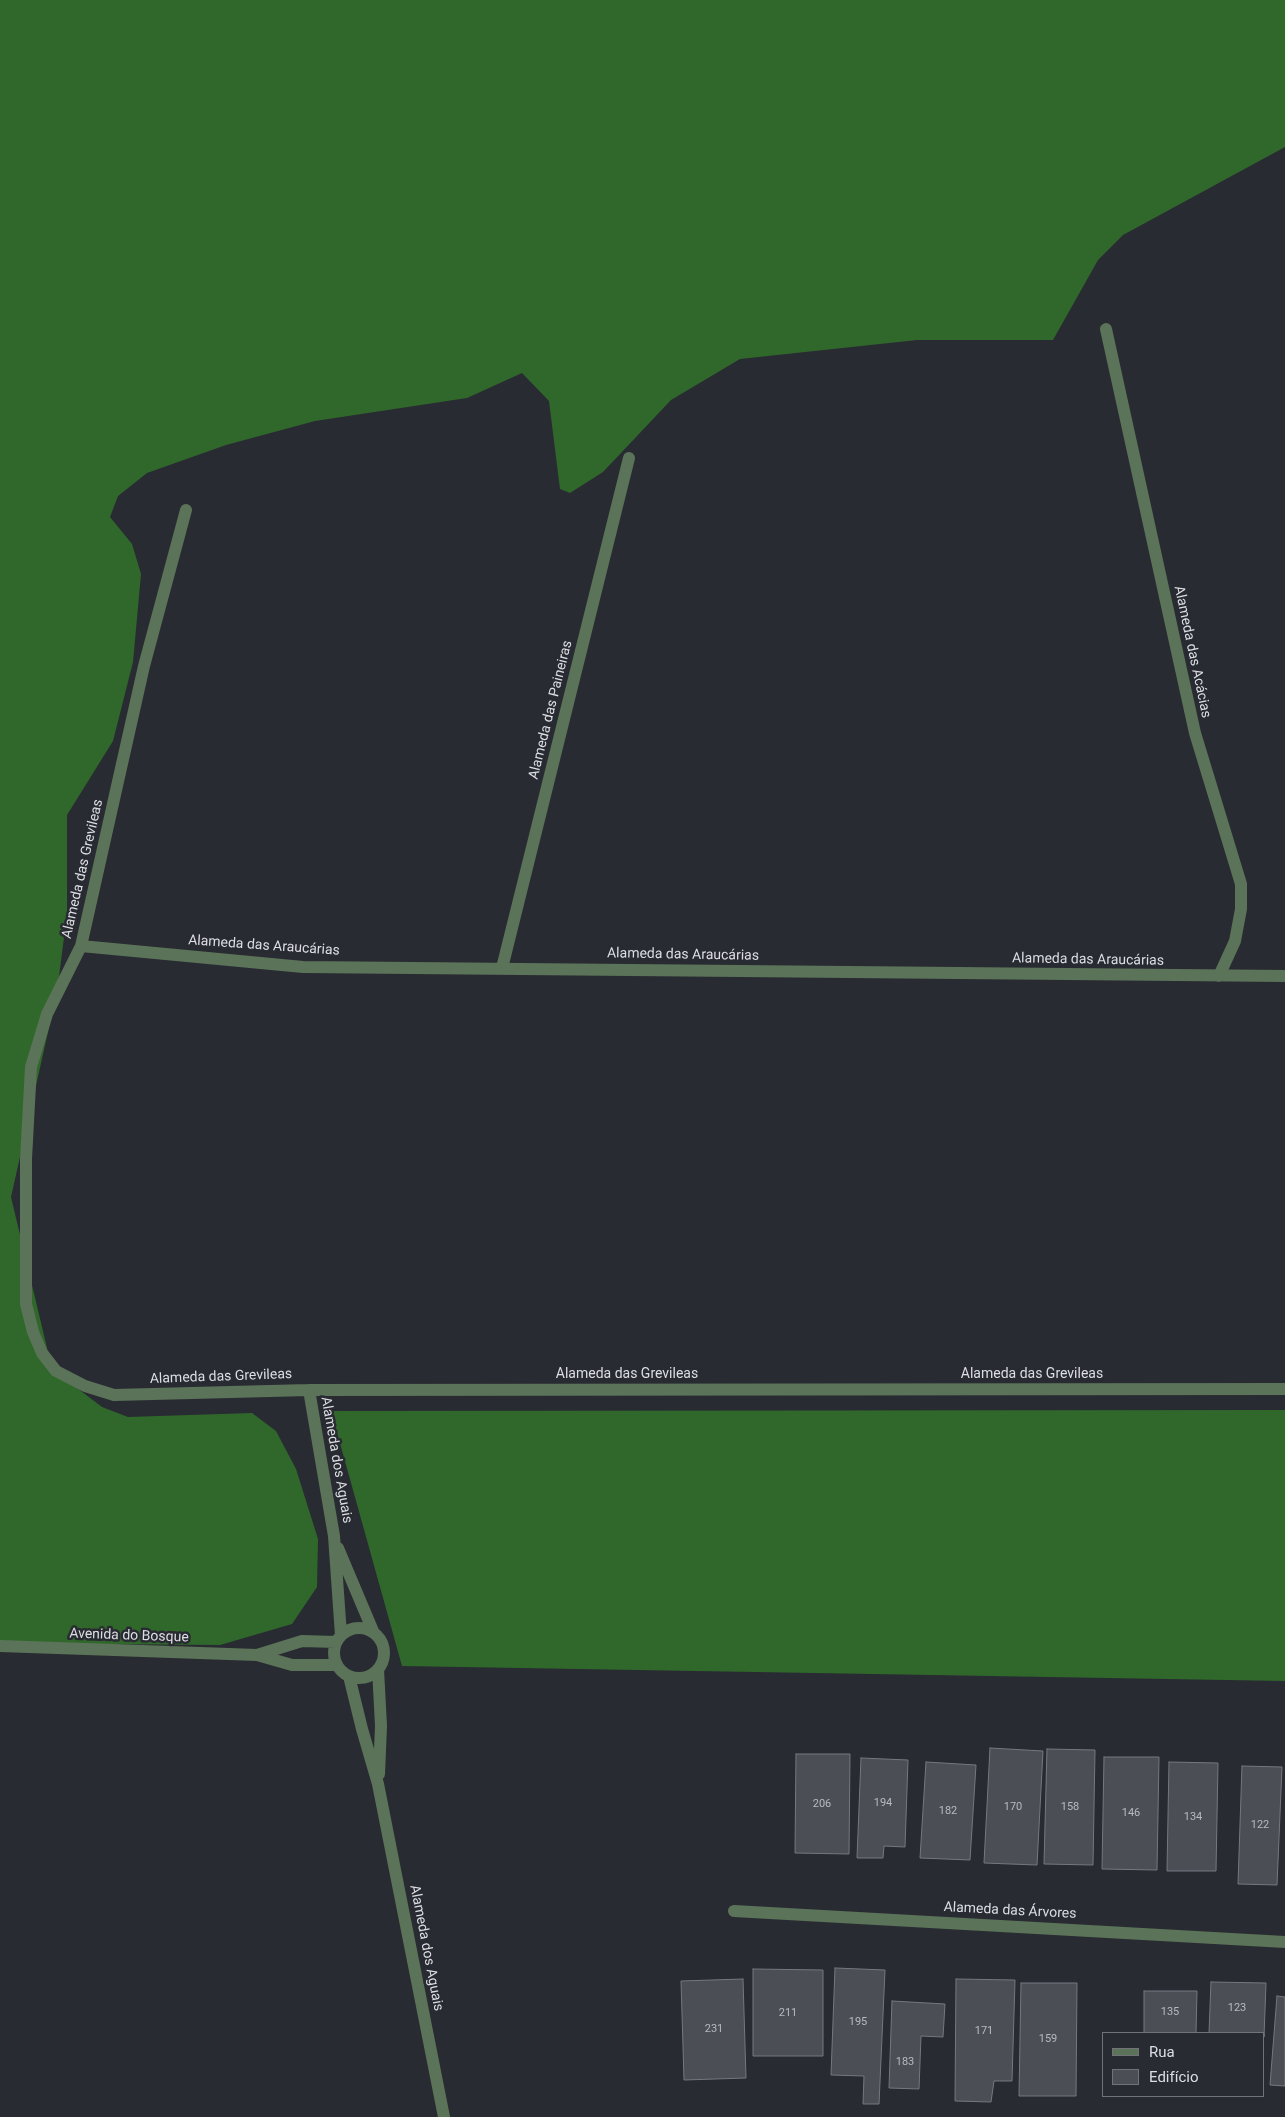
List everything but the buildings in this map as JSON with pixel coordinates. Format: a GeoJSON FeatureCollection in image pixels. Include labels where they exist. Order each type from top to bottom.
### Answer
{"type":"FeatureCollection","features":[{"type":"Feature","properties":{"kind":"street","name":"Alameda das Acácias"},"geometry":{"type":"LineString","coordinates":[[1106,329],[1194,733],[1241,884],[1241,909],[1235,941],[1218,976]]}},
{"type":"Feature","properties":{"kind":"street","name":"Alameda das Paineiras"},"geometry":{"type":"LineString","coordinates":[[502,968],[629,458]]}},
{"type":"Feature","properties":{"kind":"street","name":"Alameda das Grevileas"},"geometry":{"type":"LineString","coordinates":[[186,510],[144,666],[81,946],[47,1014],[31,1067],[26,1159],[26,1304],[33,1332],[42,1353],[56,1371],[84,1386],[114,1395],[309,1390],[1285,1389]]}},
{"type":"Feature","properties":{"kind":"street","name":"Alameda das Araucárias"},"geometry":{"type":"LineString","coordinates":[[81,946],[303,967],[1285,976]]}},
{"type":"Feature","properties":{"kind":"street","name":"Alameda dos Aguais"},"geometry":{"type":"LineString","coordinates":[[309,1390],[334,1536],[338,1638]]}},
{"type":"Feature","properties":{"kind":"street","name":"Alameda dos Aguais"},"geometry":{"type":"LineString","coordinates":[[334,1536],[373,1631]]}},
{"type":"Feature","properties":{"kind":"street"},"geometry":{"type":"LineString","coordinates":[[356,1627],[373,1631],[383,1645],[383,1662],[370,1676],[360,1678],[349,1676],[337,1665],[334,1650],[338,1638],[348,1630],[356,1627]]}},
{"type":"Feature","properties":{"kind":"street","name":"Avenida do Bosque"},"geometry":{"type":"LineString","coordinates":[[257,1655],[302,1641],[338,1638]]}},
{"type":"Feature","properties":{"kind":"street","name":"Avenida do Bosque"},"geometry":{"type":"LineString","coordinates":[[0,1646],[257,1655],[292,1664],[337,1665]]}},
{"type":"Feature","properties":{"kind":"street","name":"Alameda dos Aguais"},"geometry":{"type":"LineString","coordinates":[[378,1669],[381,1726],[378,1784]]}},
{"type":"Feature","properties":{"kind":"street","name":"Alameda dos Aguais"},"geometry":{"type":"LineString","coordinates":[[349,1676],[378,1784],[444,2117]]}},
{"type":"Feature","properties":{"kind":"street","name":"Alameda das Árvores"},"geometry":{"type":"LineString","coordinates":[[734,1911],[1285,1942]]}},
{"type":"Feature","properties":{"kind":"green space"},"geometry":{"type":"Polygon","coordinates":[[[0,0],[1285,0],[1285,147],[1123,235],[1098,260],[1053,340],[917,340],[740,359],[671,400],[603,472],[570,493],[560,489],[549,401],[522,373],[467,398],[315,421],[226,445],[147,473],[118,496],[110,517],[132,544],[141,574],[133,662],[113,741],[67,815],[67,914],[57,992],[11,1197],[52,1369],[102,1407],[128,1417],[252,1413],[276,1431],[296,1469],[318,1539],[317,1587],[292,1624],[220,1645],[105,1644],[0,1646],[0,0]]]}},
{"type":"Feature","properties":{"kind":"green space"},"geometry":{"type":"Polygon","coordinates":[[[1285,1410],[1285,1681],[402,1666],[331,1411],[1285,1410]]]}}]}
